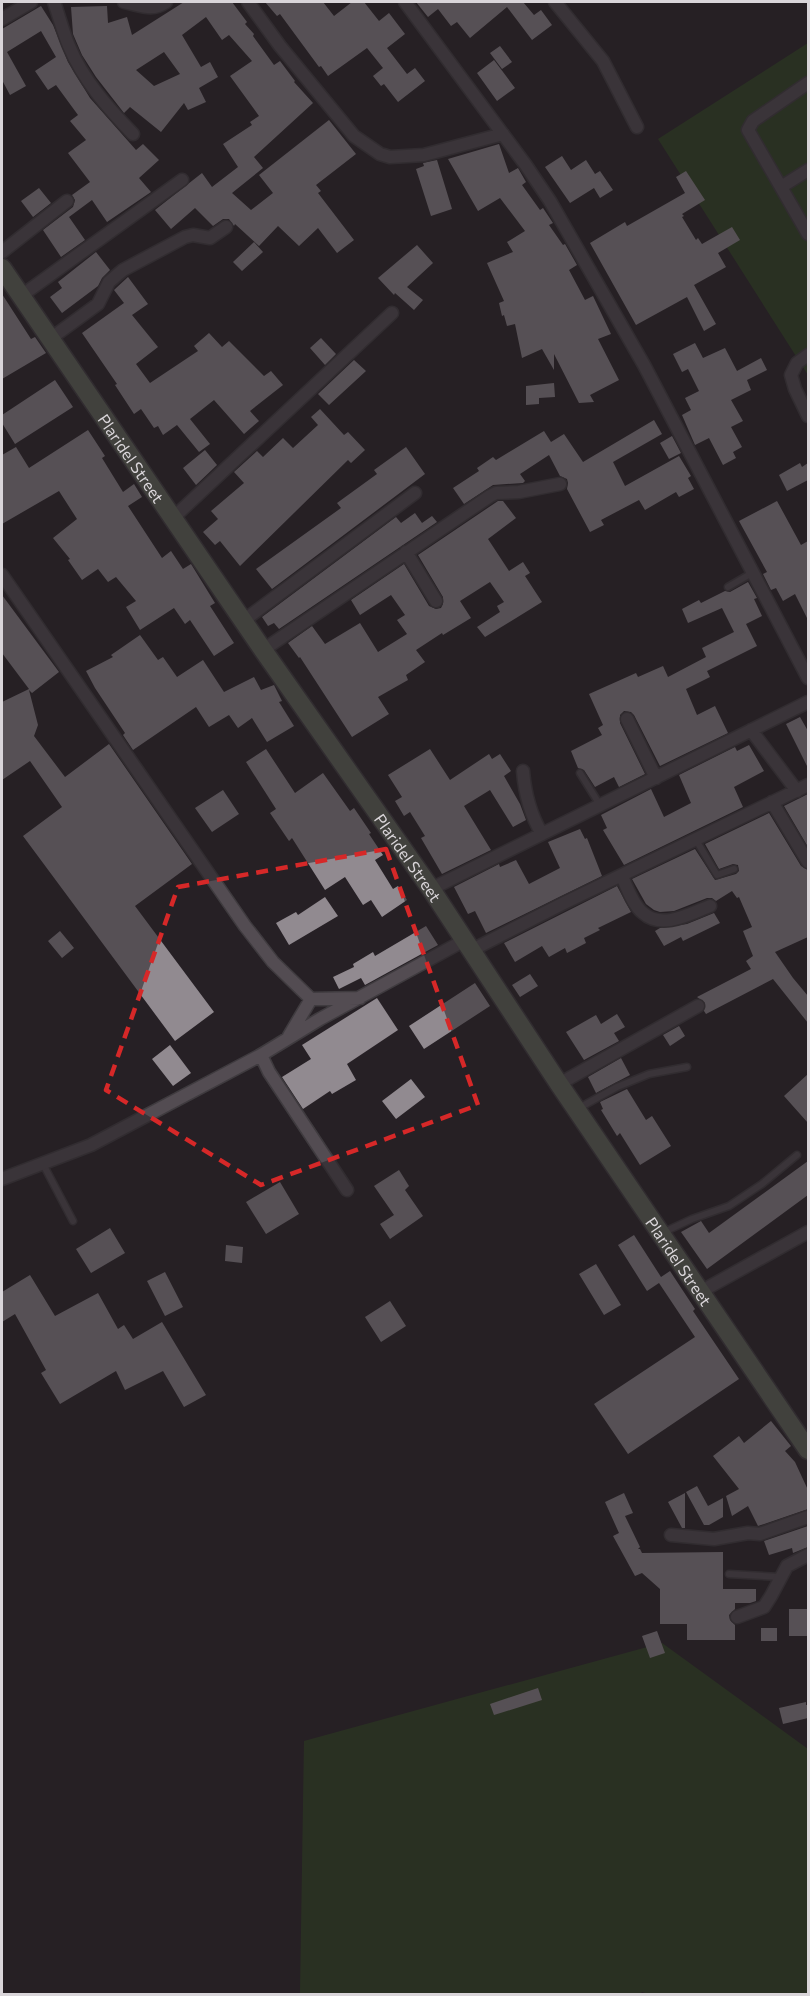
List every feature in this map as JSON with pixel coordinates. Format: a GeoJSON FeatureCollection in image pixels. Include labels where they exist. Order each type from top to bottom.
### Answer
{"type":"FeatureCollection","features":[{"type":"Feature","properties":{"kind":"street"},"geometry":{"type":"LineString","coordinates":[[2,19],[31,2]]}},
{"type":"Feature","properties":{"kind":"street"},"geometry":{"type":"LineString","coordinates":[[54,2],[69,46],[81,69],[114,114],[133,134]]}},
{"type":"Feature","properties":{"kind":"street"},"geometry":{"type":"LineString","coordinates":[[124,2],[155,8],[166,2]]}},
{"type":"Feature","properties":{"kind":"street"},"geometry":{"type":"LineString","coordinates":[[248,2],[280,46],[354,136],[380,154],[390,157],[424,155],[503,134]]}},
{"type":"Feature","properties":{"kind":"street"},"geometry":{"type":"LineString","coordinates":[[405,2],[550,201],[644,365],[808,678]]}},
{"type":"Feature","properties":{"kind":"street"},"geometry":{"type":"LineString","coordinates":[[555,2],[603,61],[637,127]]}},
{"type":"Feature","properties":{"kind":"street"},"geometry":{"type":"LineString","coordinates":[[808,83],[753,121],[748,130],[808,234]]}},
{"type":"Feature","properties":{"kind":"street"},"geometry":{"type":"LineString","coordinates":[[781,187],[808,170]]}},
{"type":"Feature","properties":{"kind":"street"},"geometry":{"type":"LineString","coordinates":[[21,296],[182,180]]}},
{"type":"Feature","properties":{"kind":"street"},"geometry":{"type":"LineString","coordinates":[[2,252],[67,201]]}},
{"type":"Feature","properties":{"kind":"street"},"geometry":{"type":"LineString","coordinates":[[50,339],[98,304],[109,282],[123,270],[185,237],[193,235],[210,238],[226,227]]}},
{"type":"Feature","properties":{"kind":"street","name":"Plaridel Street"},"geometry":{"type":"LineString","coordinates":[[2,268],[263,650],[431,889],[576,1110],[808,1450]]}},
{"type":"Feature","properties":{"kind":"street"},"geometry":{"type":"LineString","coordinates":[[173,518],[392,313]]}},
{"type":"Feature","properties":{"kind":"street"},"geometry":{"type":"LineString","coordinates":[[808,355],[797,363],[791,375],[808,416]]}},
{"type":"Feature","properties":{"kind":"street"},"geometry":{"type":"LineString","coordinates":[[263,650],[496,493],[519,492],[560,484]]}},
{"type":"Feature","properties":{"kind":"street"},"geometry":{"type":"LineString","coordinates":[[243,621],[415,493]]}},
{"type":"Feature","properties":{"kind":"street"},"geometry":{"type":"LineString","coordinates":[[406,552],[436,601]]}},
{"type":"Feature","properties":{"kind":"street"},"geometry":{"type":"LineString","coordinates":[[2,575],[273,963],[311,999],[360,998]]}},
{"type":"Feature","properties":{"kind":"street"},"geometry":{"type":"LineString","coordinates":[[431,889],[808,702]]}},
{"type":"Feature","properties":{"kind":"street"},"geometry":{"type":"LineString","coordinates":[[627,718],[656,778]]}},
{"type":"Feature","properties":{"kind":"street"},"geometry":{"type":"LineString","coordinates":[[752,730],[796,791]]}},
{"type":"Feature","properties":{"kind":"street"},"geometry":{"type":"LineString","coordinates":[[523,771],[526,801],[532,818],[542,834]]}},
{"type":"Feature","properties":{"kind":"street"},"geometry":{"type":"LineString","coordinates":[[2,1179],[92,1145],[261,1055],[360,998],[468,945],[622,876],[808,785]]}},
{"type":"Feature","properties":{"kind":"street"},"geometry":{"type":"LineString","coordinates":[[772,802],[808,862]]}},
{"type":"Feature","properties":{"kind":"street"},"geometry":{"type":"LineString","coordinates":[[622,876],[642,913],[652,919],[679,918],[710,906]]}},
{"type":"Feature","properties":{"kind":"street"},"geometry":{"type":"LineString","coordinates":[[287,1039],[311,999]]}},
{"type":"Feature","properties":{"kind":"street"},"geometry":{"type":"LineString","coordinates":[[559,1084],[698,1006]]}},
{"type":"Feature","properties":{"kind":"street"},"geometry":{"type":"LineString","coordinates":[[261,1055],[269,1072],[347,1190]]}},
{"type":"Feature","properties":{"kind":"street"},"geometry":{"type":"LineString","coordinates":[[700,1292],[808,1232]]}},
{"type":"Feature","properties":{"kind":"street"},"geometry":{"type":"LineString","coordinates":[[671,1535],[714,1539],[748,1533],[760,1534],[808,1517]]}},
{"type":"Feature","properties":{"kind":"street"},"geometry":{"type":"LineString","coordinates":[[737,1617],[764,1607],[787,1566],[808,1555]]}},
{"type":"Feature","properties":{"kind":"lane"},"geometry":{"type":"LineString","coordinates":[[728,587],[753,573]]}},
{"type":"Feature","properties":{"kind":"lane"},"geometry":{"type":"LineString","coordinates":[[580,773],[600,806]]}},
{"type":"Feature","properties":{"kind":"lane"},"geometry":{"type":"LineString","coordinates":[[696,840],[715,874],[719,875],[734,869]]}},
{"type":"Feature","properties":{"kind":"lane"},"geometry":{"type":"LineString","coordinates":[[576,1110],[617,1087],[649,1074],[687,1066]]}},
{"type":"Feature","properties":{"kind":"lane"},"geometry":{"type":"LineString","coordinates":[[661,1234],[692,1219],[729,1206],[762,1184],[797,1155]]}},
{"type":"Feature","properties":{"kind":"lane"},"geometry":{"type":"LineString","coordinates":[[43,1163],[73,1221]]}},
{"type":"Feature","properties":{"kind":"lane"},"geometry":{"type":"LineString","coordinates":[[729,1574],[780,1577]]}},
{"type":"Feature","properties":{"kind":"highlighted area"},"geometry":{"type":"Polygon","coordinates":[[[386,849],[478,1105],[261,1185],[106,1090],[178,887],[386,849]]]}},
{"type":"Feature","properties":{"kind":"green space"},"geometry":{"type":"Polygon","coordinates":[[[808,43],[808,375],[658,139],[808,43]]]}},
{"type":"Feature","properties":{"kind":"green space"},"geometry":{"type":"Polygon","coordinates":[[[662,1643],[808,1749],[808,1994],[648,1994],[642,1992],[640,1994],[300,1994],[304,1741],[662,1643]]]}},
{"type":"Feature","properties":{"kind":"building"},"geometry":{"type":"Polygon","coordinates":[[[184,2],[232,2],[274,65],[280,61],[294,82],[313,103],[254,157],[263,168],[232,193],[251,210],[273,193],[259,175],[329,120],[356,154],[316,185],[321,191],[318,193],[354,240],[337,253],[318,228],[299,246],[278,226],[259,246],[235,224],[234,226],[229,219],[223,219],[213,226],[195,208],[171,229],[155,210],[202,173],[212,187],[238,167],[223,144],[252,125],[250,122],[259,116],[230,76],[252,61],[229,35],[222,40],[206,17],[182,35],[201,67],[210,62],[218,77],[199,88],[206,102],[188,110],[184,103],[161,132],[130,107],[124,113],[96,77],[82,55],[73,34],[71,7],[107,6],[108,23],[127,17],[132,35],[184,2]],[[164,52],[136,70],[154,86],[180,74],[164,52]]]}},
{"type":"Feature","properties":{"kind":"building"},"geometry":{"type":"Polygon","coordinates":[[[265,2],[323,2],[334,16],[352,2],[364,2],[379,21],[389,13],[405,34],[387,48],[407,74],[415,68],[425,81],[398,102],[384,84],[381,86],[373,76],[383,68],[367,48],[328,76],[280,14],[277,16],[265,2]]]}},
{"type":"Feature","properties":{"kind":"building"},"geometry":{"type":"Polygon","coordinates":[[[416,2],[523,2],[534,15],[541,10],[552,25],[532,40],[507,7],[470,38],[457,22],[451,26],[438,9],[428,17],[416,2]]]}},
{"type":"Feature","properties":{"kind":"building"},"geometry":{"type":"Polygon","coordinates":[[[41,6],[53,25],[68,62],[90,98],[136,150],[143,144],[159,160],[139,178],[151,192],[107,222],[92,200],[69,217],[85,240],[61,257],[43,230],[73,207],[75,200],[72,195],[90,182],[68,153],[86,140],[70,121],[78,115],[56,85],[48,90],[35,71],[56,57],[41,31],[7,52],[26,86],[10,95],[2,80],[2,29],[41,6]]]}},
{"type":"Feature","properties":{"kind":"building"},"geometry":{"type":"Polygon","coordinates":[[[500,46],[512,62],[502,69],[490,53],[500,46]]]}},
{"type":"Feature","properties":{"kind":"building"},"geometry":{"type":"Polygon","coordinates":[[[494,60],[515,88],[497,101],[477,73],[494,60]]]}},
{"type":"Feature","properties":{"kind":"building"},"geometry":{"type":"Polygon","coordinates":[[[499,144],[509,173],[518,168],[526,182],[522,185],[540,210],[543,208],[553,223],[549,225],[563,245],[565,244],[577,265],[569,270],[585,300],[593,296],[611,334],[598,339],[619,380],[590,395],[594,402],[579,403],[554,354],[554,370],[542,349],[522,358],[515,324],[507,326],[504,315],[502,316],[499,303],[504,301],[487,263],[513,252],[507,242],[525,231],[500,198],[478,211],[448,159],[499,144]]]}},
{"type":"Feature","properties":{"kind":"building"},"geometry":{"type":"Polygon","coordinates":[[[562,156],[571,170],[586,160],[595,174],[600,171],[613,190],[600,198],[594,188],[570,203],[545,167],[562,156]]]}},
{"type":"Feature","properties":{"kind":"building"},"geometry":{"type":"Polygon","coordinates":[[[437,160],[452,209],[431,216],[416,169],[424,166],[423,163],[437,160]]]}},
{"type":"Feature","properties":{"kind":"building"},"geometry":{"type":"Polygon","coordinates":[[[686,171],[705,200],[682,214],[696,240],[698,238],[702,244],[732,227],[740,240],[718,253],[726,267],[694,285],[716,324],[704,331],[687,297],[636,325],[590,243],[625,222],[627,226],[685,193],[676,177],[686,171]]]}},
{"type":"Feature","properties":{"kind":"building"},"geometry":{"type":"Polygon","coordinates":[[[39,188],[51,203],[33,217],[21,201],[39,188]]]}},
{"type":"Feature","properties":{"kind":"building"},"geometry":{"type":"Polygon","coordinates":[[[254,242],[263,252],[242,271],[233,262],[254,242]]]}},
{"type":"Feature","properties":{"kind":"building"},"geometry":{"type":"Polygon","coordinates":[[[417,245],[433,263],[407,287],[423,300],[414,310],[395,293],[394,295],[378,278],[417,245]]]}},
{"type":"Feature","properties":{"kind":"building"},"geometry":{"type":"Polygon","coordinates":[[[96,252],[110,270],[98,286],[62,313],[50,297],[62,288],[58,282],[96,252]]]}},
{"type":"Feature","properties":{"kind":"building"},"geometry":{"type":"Polygon","coordinates":[[[128,277],[148,304],[132,315],[158,347],[136,364],[150,383],[198,351],[194,346],[209,333],[222,347],[229,341],[264,376],[271,371],[283,385],[250,411],[259,421],[244,434],[214,400],[190,419],[210,444],[199,452],[177,425],[163,435],[158,426],[154,428],[141,409],[134,414],[115,385],[117,384],[82,333],[124,303],[114,290],[128,277]]]}},
{"type":"Feature","properties":{"kind":"building"},"geometry":{"type":"Polygon","coordinates":[[[2,294],[31,339],[35,337],[46,353],[2,379],[2,294]]]}},
{"type":"Feature","properties":{"kind":"building"},"geometry":{"type":"Polygon","coordinates":[[[321,338],[336,354],[325,365],[310,348],[321,338]]]}},
{"type":"Feature","properties":{"kind":"building"},"geometry":{"type":"Polygon","coordinates":[[[695,343],[703,358],[725,348],[737,371],[761,358],[767,370],[747,380],[751,390],[731,400],[743,421],[731,427],[742,447],[733,452],[736,458],[723,465],[709,438],[695,445],[682,415],[691,410],[685,398],[699,391],[688,369],[682,372],[673,354],[695,343]]]}},
{"type":"Feature","properties":{"kind":"building"},"geometry":{"type":"Polygon","coordinates":[[[354,360],[366,371],[329,405],[318,394],[354,360]]]}},
{"type":"Feature","properties":{"kind":"building"},"geometry":{"type":"Polygon","coordinates":[[[55,380],[73,407],[15,444],[2,423],[2,415],[55,380]]]}},
{"type":"Feature","properties":{"kind":"building"},"geometry":{"type":"Polygon","coordinates":[[[554,383],[555,397],[539,398],[539,404],[526,405],[526,386],[554,383]]]}},
{"type":"Feature","properties":{"kind":"building"},"geometry":{"type":"Polygon","coordinates":[[[320,409],[344,435],[348,432],[365,450],[351,463],[348,460],[240,566],[220,541],[215,545],[203,532],[218,519],[211,511],[244,483],[234,472],[257,451],[263,457],[283,438],[293,448],[318,425],[311,417],[320,409]]]}},
{"type":"Feature","properties":{"kind":"building"},"geometry":{"type":"Polygon","coordinates":[[[654,420],[662,434],[613,462],[625,486],[679,456],[691,476],[688,478],[694,489],[679,497],[676,492],[645,510],[639,500],[601,520],[604,525],[590,532],[567,489],[567,479],[560,476],[549,455],[520,474],[525,481],[523,483],[493,485],[464,504],[453,488],[479,471],[477,468],[493,457],[496,460],[544,431],[551,442],[564,434],[583,462],[654,420]]]}},
{"type":"Feature","properties":{"kind":"building"},"geometry":{"type":"Polygon","coordinates":[[[88,430],[105,456],[102,458],[123,492],[134,484],[142,497],[128,506],[162,558],[171,551],[183,569],[191,564],[215,603],[210,606],[234,643],[214,656],[190,620],[185,624],[174,608],[140,630],[126,607],[136,601],[116,577],[108,582],[98,569],[82,580],[68,560],[70,559],[53,538],[77,519],[59,491],[2,524],[2,455],[16,447],[29,468],[88,430]]]}},
{"type":"Feature","properties":{"kind":"building"},"geometry":{"type":"Polygon","coordinates":[[[672,436],[681,453],[669,459],[660,443],[672,436]]]}},
{"type":"Feature","properties":{"kind":"building"},"geometry":{"type":"Polygon","coordinates":[[[406,447],[425,474],[272,589],[256,569],[341,508],[337,503],[377,474],[374,470],[406,447]]]}},
{"type":"Feature","properties":{"kind":"building"},"geometry":{"type":"Polygon","coordinates":[[[205,450],[217,465],[196,485],[183,468],[205,450]]]}},
{"type":"Feature","properties":{"kind":"building"},"geometry":{"type":"Polygon","coordinates":[[[800,463],[802,467],[808,463],[808,480],[787,491],[779,475],[800,463]]]}},
{"type":"Feature","properties":{"kind":"building"},"geometry":{"type":"Polygon","coordinates":[[[498,501],[503,501],[516,518],[488,539],[509,571],[523,562],[530,573],[525,576],[542,602],[485,637],[477,627],[500,612],[497,606],[504,602],[490,582],[460,601],[471,618],[416,650],[425,662],[406,675],[408,680],[378,697],[389,714],[352,737],[300,657],[288,643],[312,626],[325,644],[360,623],[378,652],[407,634],[397,620],[405,615],[391,595],[360,615],[351,600],[404,564],[429,606],[436,609],[441,608],[443,597],[418,555],[498,501]]]}},
{"type":"Feature","properties":{"kind":"building"},"geometry":{"type":"Polygon","coordinates":[[[777,501],[801,545],[808,541],[808,620],[795,594],[783,601],[776,588],[771,590],[763,574],[767,572],[739,521],[777,501]]]}},
{"type":"Feature","properties":{"kind":"building"},"geometry":{"type":"Polygon","coordinates":[[[415,513],[422,523],[432,516],[437,522],[279,629],[274,623],[268,626],[262,617],[396,517],[401,523],[415,513]]]}},
{"type":"Feature","properties":{"kind":"building"},"geometry":{"type":"Polygon","coordinates":[[[748,582],[757,598],[754,599],[762,616],[746,624],[757,646],[707,671],[710,677],[686,689],[697,715],[715,706],[728,733],[660,766],[634,715],[624,711],[620,715],[620,723],[645,774],[619,787],[614,777],[595,787],[584,770],[578,768],[571,751],[602,735],[598,728],[603,725],[589,694],[636,673],[638,677],[663,666],[668,677],[706,657],[702,648],[734,632],[722,608],[688,623],[682,609],[699,600],[701,603],[725,591],[730,592],[748,582]]]}},
{"type":"Feature","properties":{"kind":"building"},"geometry":{"type":"Polygon","coordinates":[[[2,595],[59,672],[32,693],[29,690],[38,725],[34,736],[65,777],[109,744],[192,864],[135,906],[214,1012],[175,1041],[23,836],[62,807],[30,761],[2,780],[2,702],[29,689],[2,653],[2,595]]]}},
{"type":"Feature","properties":{"kind":"building"},"geometry":{"type":"Polygon","coordinates":[[[140,635],[158,660],[163,657],[177,677],[203,660],[224,692],[254,677],[261,690],[274,685],[282,701],[279,702],[294,726],[267,742],[252,718],[238,728],[229,715],[209,727],[196,707],[133,750],[123,735],[125,733],[86,671],[113,657],[111,655],[140,635]]]}},
{"type":"Feature","properties":{"kind":"building"},"geometry":{"type":"Polygon","coordinates":[[[800,717],[808,731],[808,768],[786,724],[800,717]]]}},
{"type":"Feature","properties":{"kind":"building"},"geometry":{"type":"Polygon","coordinates":[[[749,745],[764,771],[734,787],[743,807],[624,865],[603,830],[607,828],[601,815],[651,789],[664,817],[691,803],[679,775],[735,747],[737,751],[749,745]]]}},
{"type":"Feature","properties":{"kind":"building"},"geometry":{"type":"Polygon","coordinates":[[[266,749],[295,793],[323,773],[350,811],[354,808],[371,833],[369,834],[383,855],[375,860],[393,889],[398,886],[407,900],[382,917],[371,900],[363,905],[345,877],[325,890],[292,838],[289,841],[270,813],[276,809],[246,762],[266,749]]]}},
{"type":"Feature","properties":{"kind":"building"},"geometry":{"type":"Polygon","coordinates":[[[430,749],[450,780],[489,754],[492,759],[500,754],[511,771],[504,776],[526,820],[513,827],[490,790],[464,806],[491,850],[442,874],[421,838],[425,836],[410,812],[404,816],[395,801],[402,797],[388,775],[430,749]]]}},
{"type":"Feature","properties":{"kind":"building"},"geometry":{"type":"Polygon","coordinates":[[[223,790],[239,814],[212,832],[195,808],[223,790]]]}},
{"type":"Feature","properties":{"kind":"building"},"geometry":{"type":"Polygon","coordinates":[[[808,794],[808,847],[784,806],[808,794]]]}},
{"type":"Feature","properties":{"kind":"building"},"geometry":{"type":"Polygon","coordinates":[[[769,813],[801,866],[808,870],[808,937],[775,952],[808,996],[808,1023],[773,979],[706,1014],[705,1003],[697,997],[751,969],[746,961],[753,956],[743,931],[752,927],[739,897],[737,898],[732,891],[716,901],[707,898],[674,911],[660,912],[646,904],[632,879],[695,849],[715,880],[736,874],[739,871],[738,865],[733,864],[719,869],[705,844],[769,813]]]}},
{"type":"Feature","properties":{"kind":"building"},"geometry":{"type":"Polygon","coordinates":[[[580,829],[585,839],[587,838],[602,876],[486,933],[475,911],[468,914],[454,887],[499,864],[500,867],[516,860],[529,884],[560,868],[548,842],[580,829]]]}},
{"type":"Feature","properties":{"kind":"building"},"geometry":{"type":"Polygon","coordinates":[[[617,886],[631,912],[598,928],[600,930],[584,938],[586,943],[567,953],[565,948],[549,957],[542,946],[515,962],[504,943],[617,886]]]}},
{"type":"Feature","properties":{"kind":"building"},"geometry":{"type":"Polygon","coordinates":[[[325,897],[338,916],[289,945],[276,923],[296,912],[298,915],[325,897]]]}},
{"type":"Feature","properties":{"kind":"building"},"geometry":{"type":"Polygon","coordinates":[[[714,913],[720,923],[683,941],[681,937],[664,946],[655,931],[660,928],[687,924],[714,913]]]}},
{"type":"Feature","properties":{"kind":"building"},"geometry":{"type":"Polygon","coordinates":[[[426,926],[438,945],[365,985],[361,978],[339,989],[333,977],[354,967],[353,964],[373,952],[375,956],[426,926]]]}},
{"type":"Feature","properties":{"kind":"building"},"geometry":{"type":"Polygon","coordinates":[[[60,931],[74,948],[62,958],[48,941],[60,931]]]}},
{"type":"Feature","properties":{"kind":"building"},"geometry":{"type":"Polygon","coordinates":[[[530,974],[538,986],[520,997],[512,985],[530,974]]]}},
{"type":"Feature","properties":{"kind":"building"},"geometry":{"type":"Polygon","coordinates":[[[475,983],[490,1006],[424,1049],[409,1026],[475,983]]]}},
{"type":"Feature","properties":{"kind":"building"},"geometry":{"type":"Polygon","coordinates":[[[377,998],[398,1030],[347,1064],[356,1080],[332,1094],[330,1091],[303,1109],[282,1077],[311,1059],[302,1045],[377,998]]]}},
{"type":"Feature","properties":{"kind":"building"},"geometry":{"type":"Polygon","coordinates":[[[617,1014],[625,1027],[614,1033],[619,1041],[584,1060],[566,1032],[596,1015],[601,1024],[617,1014]]]}},
{"type":"Feature","properties":{"kind":"building"},"geometry":{"type":"Polygon","coordinates":[[[679,1026],[685,1036],[670,1046],[663,1035],[679,1026]]]}},
{"type":"Feature","properties":{"kind":"building"},"geometry":{"type":"Polygon","coordinates":[[[170,1045],[191,1073],[173,1086],[152,1059],[170,1045]]]}},
{"type":"Feature","properties":{"kind":"building"},"geometry":{"type":"Polygon","coordinates":[[[621,1058],[630,1075],[596,1093],[588,1077],[621,1058]]]}},
{"type":"Feature","properties":{"kind":"building"},"geometry":{"type":"Polygon","coordinates":[[[808,1074],[808,1123],[784,1096],[808,1074]]]}},
{"type":"Feature","properties":{"kind":"building"},"geometry":{"type":"Polygon","coordinates":[[[411,1079],[425,1097],[396,1119],[382,1101],[411,1079]]]}},
{"type":"Feature","properties":{"kind":"building"},"geometry":{"type":"Polygon","coordinates":[[[627,1089],[646,1120],[652,1116],[671,1146],[640,1165],[620,1133],[617,1136],[601,1110],[603,1109],[600,1102],[627,1089]]]}},
{"type":"Feature","properties":{"kind":"building"},"geometry":{"type":"Polygon","coordinates":[[[808,1161],[808,1195],[707,1269],[681,1232],[701,1221],[709,1233],[808,1161]]]}},
{"type":"Feature","properties":{"kind":"building"},"geometry":{"type":"Polygon","coordinates":[[[399,1170],[409,1186],[405,1190],[423,1216],[390,1239],[380,1224],[394,1215],[374,1186],[399,1170]]]}},
{"type":"Feature","properties":{"kind":"building"},"geometry":{"type":"Polygon","coordinates":[[[280,1182],[299,1214],[266,1234],[246,1202],[280,1182]]]}},
{"type":"Feature","properties":{"kind":"building"},"geometry":{"type":"Polygon","coordinates":[[[110,1228],[125,1253],[91,1273],[76,1249],[110,1228]]]}},
{"type":"Feature","properties":{"kind":"building"},"geometry":{"type":"Polygon","coordinates":[[[634,1235],[661,1277],[670,1271],[695,1309],[693,1311],[739,1379],[628,1454],[594,1404],[695,1337],[659,1283],[647,1291],[618,1245],[634,1235]]]}},
{"type":"Feature","properties":{"kind":"building"},"geometry":{"type":"Polygon","coordinates":[[[226,1245],[243,1247],[242,1263],[225,1261],[226,1245]]]}},
{"type":"Feature","properties":{"kind":"building"},"geometry":{"type":"Polygon","coordinates":[[[596,1264],[621,1305],[604,1315],[579,1274],[596,1264]]]}},
{"type":"Feature","properties":{"kind":"building"},"geometry":{"type":"Polygon","coordinates":[[[165,1272],[183,1307],[165,1316],[147,1281],[165,1272]]]}},
{"type":"Feature","properties":{"kind":"building"},"geometry":{"type":"Polygon","coordinates":[[[30,1275],[55,1316],[98,1293],[118,1329],[124,1325],[133,1339],[162,1322],[206,1395],[184,1407],[163,1371],[125,1390],[116,1371],[60,1404],[41,1373],[46,1370],[15,1314],[2,1322],[2,1292],[30,1275]]]}},
{"type":"Feature","properties":{"kind":"building"},"geometry":{"type":"Polygon","coordinates":[[[390,1301],[406,1326],[381,1342],[365,1317],[390,1301]]]}},
{"type":"Feature","properties":{"kind":"building"},"geometry":{"type":"Polygon","coordinates":[[[771,1421],[791,1446],[785,1451],[795,1462],[808,1490],[808,1509],[758,1526],[748,1506],[732,1516],[726,1496],[739,1489],[713,1456],[739,1436],[744,1443],[771,1421]]]}},
{"type":"Feature","properties":{"kind":"building"},"geometry":{"type":"Polygon","coordinates":[[[697,1486],[708,1506],[723,1498],[723,1517],[709,1525],[704,1525],[686,1492],[697,1486]]]}},
{"type":"Feature","properties":{"kind":"building"},"geometry":{"type":"Polygon","coordinates":[[[624,1493],[633,1513],[625,1516],[640,1547],[638,1549],[642,1553],[723,1552],[723,1589],[756,1589],[756,1601],[735,1603],[735,1609],[729,1615],[735,1625],[735,1640],[687,1640],[687,1624],[660,1624],[660,1589],[642,1573],[635,1576],[613,1536],[619,1533],[605,1502],[624,1493]]]}},
{"type":"Feature","properties":{"kind":"building"},"geometry":{"type":"Polygon","coordinates":[[[685,1493],[685,1528],[682,1528],[668,1502],[685,1493]]]}},
{"type":"Feature","properties":{"kind":"building"},"geometry":{"type":"Polygon","coordinates":[[[808,1526],[808,1547],[793,1553],[792,1548],[769,1555],[764,1541],[808,1526]]]}},
{"type":"Feature","properties":{"kind":"building"},"geometry":{"type":"Polygon","coordinates":[[[789,1609],[808,1609],[808,1636],[789,1636],[789,1609]]]}},
{"type":"Feature","properties":{"kind":"building"},"geometry":{"type":"Polygon","coordinates":[[[761,1628],[777,1628],[777,1641],[761,1641],[761,1628]]]}},
{"type":"Feature","properties":{"kind":"building"},"geometry":{"type":"Polygon","coordinates":[[[657,1631],[665,1653],[650,1658],[642,1636],[657,1631]]]}},
{"type":"Feature","properties":{"kind":"building"},"geometry":{"type":"Polygon","coordinates":[[[538,1688],[542,1700],[494,1715],[490,1704],[538,1688]]]}},
{"type":"Feature","properties":{"kind":"building"},"geometry":{"type":"Polygon","coordinates":[[[806,1702],[808,1718],[783,1724],[779,1708],[806,1702]]]}}]}
